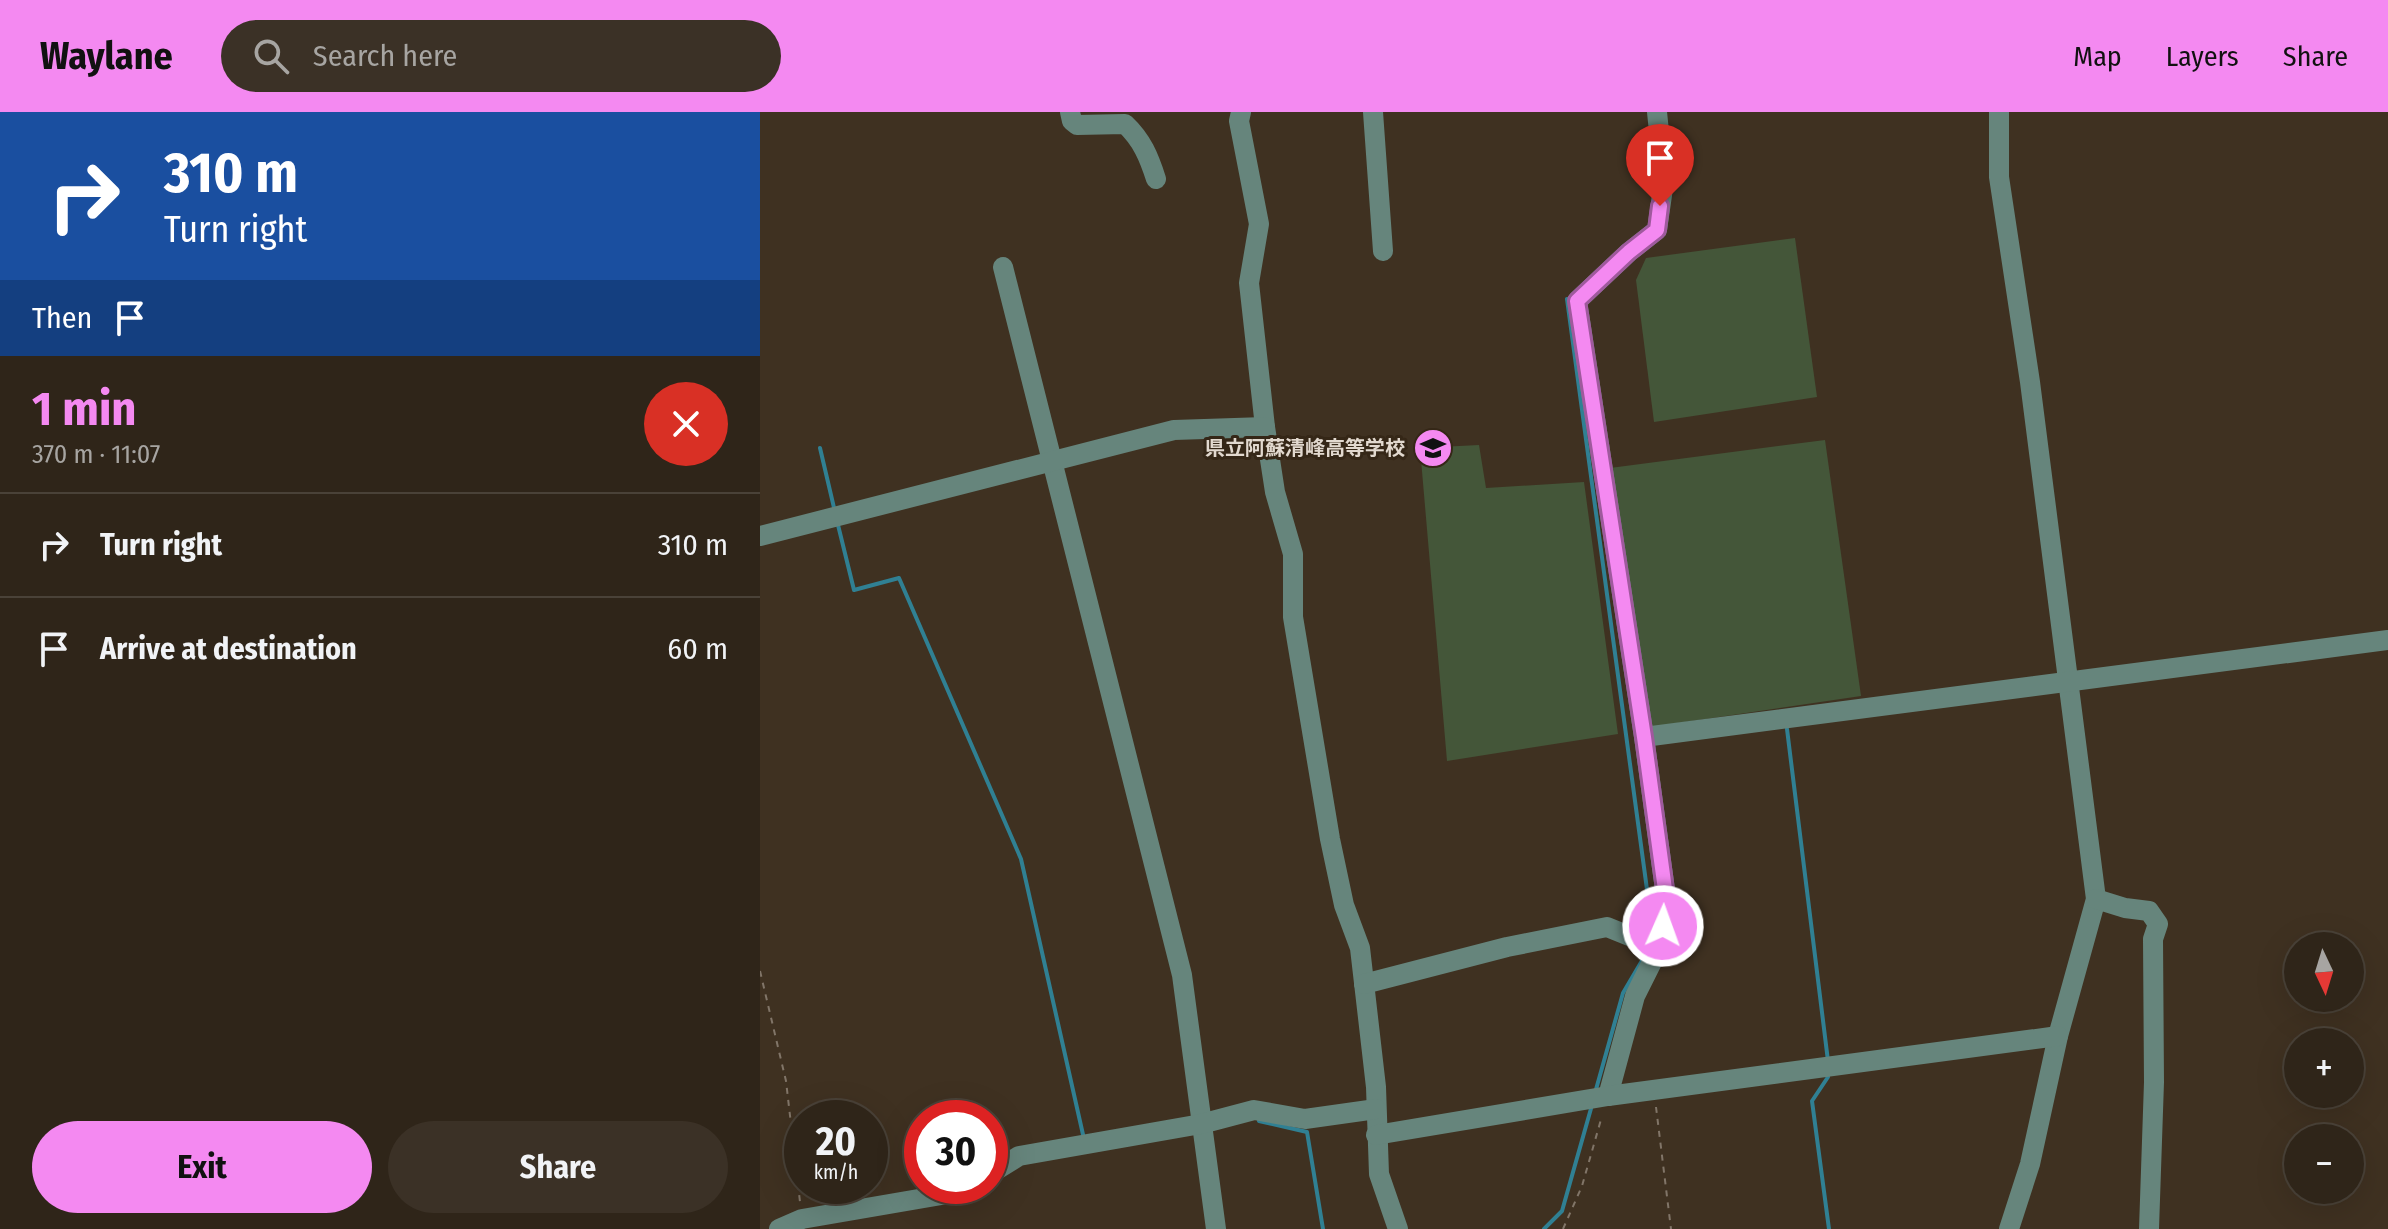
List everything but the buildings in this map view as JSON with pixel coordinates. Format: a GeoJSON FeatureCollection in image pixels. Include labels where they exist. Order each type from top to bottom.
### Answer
{"type":"FeatureCollection","features":[{"type":"Feature","properties":{"kind":"street"},"geometry":{"type":"LineString","coordinates":[[1070,112],[1072,121],[1077,125],[1125,124],[1137,135],[1148,154],[1156,179]]}},
{"type":"Feature","properties":{"kind":"street"},"geometry":{"type":"LineString","coordinates":[[1241,112],[1239,121],[1259,224],[1249,283],[1265,427],[1275,492],[1293,554],[1293,617],[1330,839],[1344,905],[1360,948],[1376,1109],[1379,1174],[1398,1229]]}},
{"type":"Feature","properties":{"kind":"street"},"geometry":{"type":"LineString","coordinates":[[1373,112],[1383,251]]}},
{"type":"Feature","properties":{"kind":"street"},"geometry":{"type":"LineString","coordinates":[[1608,1096],[1635,996],[1659,948],[1667,904],[1577,301],[1657,230],[1664,181],[1657,112]]}},
{"type":"Feature","properties":{"kind":"street"},"geometry":{"type":"LineString","coordinates":[[1999,112],[1999,177],[2030,382],[2096,899],[2058,1036],[2030,1164],[2009,1229]]}},
{"type":"Feature","properties":{"kind":"street"},"geometry":{"type":"LineString","coordinates":[[1003,267],[1182,975],[1216,1229]]}},
{"type":"Feature","properties":{"kind":"street"},"geometry":{"type":"LineString","coordinates":[[760,536],[1174,430],[1265,427]]}},
{"type":"Feature","properties":{"kind":"street"},"geometry":{"type":"LineString","coordinates":[[1644,737],[2388,640]]}},
{"type":"Feature","properties":{"kind":"street"},"geometry":{"type":"LineString","coordinates":[[2096,899],[2149,911],[2158,924],[2153,939],[2154,1082],[2149,1229]]}},
{"type":"Feature","properties":{"kind":"street"},"geometry":{"type":"LineString","coordinates":[[1364,984],[1507,947],[1607,927],[1659,948]]}},
{"type":"Feature","properties":{"kind":"street"},"geometry":{"type":"LineString","coordinates":[[1376,1135],[1608,1096],[2058,1036]]}},
{"type":"Feature","properties":{"kind":"street"},"geometry":{"type":"LineString","coordinates":[[1008,1163],[1019,1156],[1201,1124],[1254,1110],[1305,1119],[1376,1109]]}},
{"type":"Feature","properties":{"kind":"street"},"geometry":{"type":"LineString","coordinates":[[779,1229],[904,1203]]}},
{"type":"Feature","properties":{"kind":"path"},"geometry":{"type":"LineString","coordinates":[[760,971],[786,1081],[804,1224]]}},
{"type":"Feature","properties":{"kind":"path"},"geometry":{"type":"LineString","coordinates":[[1653,1090],[1671,1229]]}},
{"type":"Feature","properties":{"kind":"path"},"geometry":{"type":"LineString","coordinates":[[1563,1229],[1582,1186],[1608,1096]]}},
{"type":"Feature","properties":{"kind":"green space"},"geometry":{"type":"Polygon","coordinates":[[[1795,238],[1817,397],[1654,422],[1636,280],[1646,258],[1795,238]]]}},
{"type":"Feature","properties":{"kind":"green space"},"geometry":{"type":"Polygon","coordinates":[[[1825,440],[1861,696],[1651,727],[1610,468],[1825,440]]]}},
{"type":"Feature","properties":{"kind":"green space"},"geometry":{"type":"Polygon","coordinates":[[[1479,445],[1486,488],[1584,482],[1618,734],[1447,761],[1420,448],[1479,445]]]}},
{"type":"Feature","properties":{"kind":"waterway"},"geometry":{"type":"LineString","coordinates":[[1567,299],[1651,919],[1648,935]]}},
{"type":"Feature","properties":{"kind":"waterway"},"geometry":{"type":"LineString","coordinates":[[820,448],[835,512]]}},
{"type":"Feature","properties":{"kind":"waterway"},"geometry":{"type":"LineString","coordinates":[[838,525],[854,590],[899,578],[1021,859],[1084,1139]]}},
{"type":"Feature","properties":{"kind":"waterway"},"geometry":{"type":"LineString","coordinates":[[1787,729],[1828,1061]]}},
{"type":"Feature","properties":{"kind":"waterway"},"geometry":{"type":"LineString","coordinates":[[1595,1093],[1623,993],[1643,959]]}},
{"type":"Feature","properties":{"kind":"waterway"},"geometry":{"type":"LineString","coordinates":[[1828,1074],[1812,1101],[1829,1229]]}},
{"type":"Feature","properties":{"kind":"waterway"},"geometry":{"type":"LineString","coordinates":[[1544,1229],[1562,1211],[1592,1105]]}},
{"type":"Feature","properties":{"kind":"waterway"},"geometry":{"type":"LineString","coordinates":[[1259,1121],[1307,1132],[1323,1229]]}},
{"type":"Feature","properties":{"kind":"place","name":"県立阿蘇清峰高等学校"},"geometry":{"type":"Point","coordinates":[1433,448]}},
{"type":"Feature","properties":{"kind":"route"},"geometry":{"type":"LineString","coordinates":[[1660,206],[1657,230],[1577,301],[1667,904],[1663,926]]}}]}
